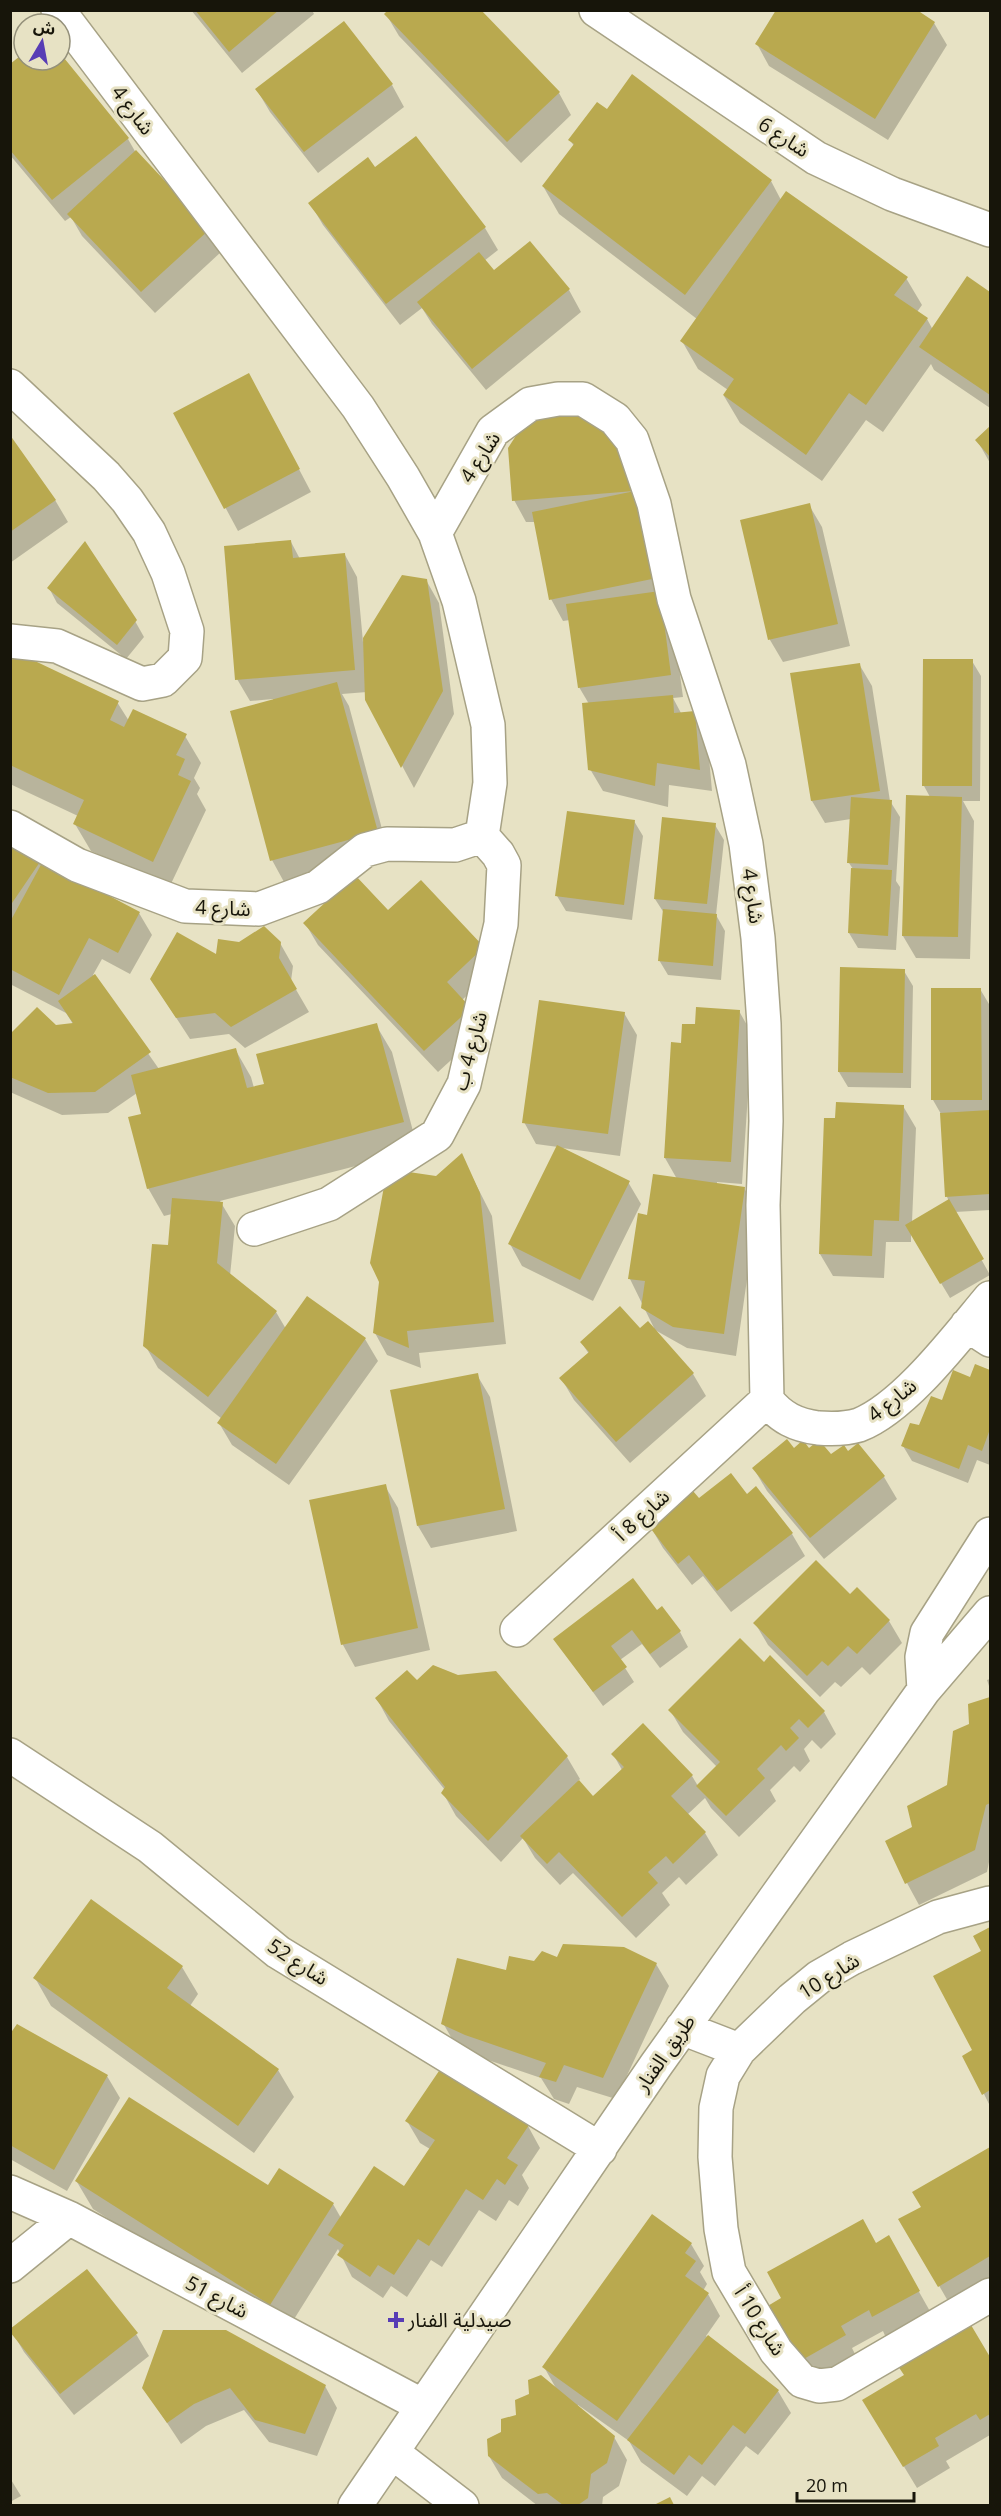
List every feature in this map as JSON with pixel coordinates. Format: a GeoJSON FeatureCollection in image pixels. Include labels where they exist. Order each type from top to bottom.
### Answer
{"type":"FeatureCollection","features":[{"type":"Feature","properties":{"kind":"street","name":"شارع 4"},"geometry":{"type":"LineString","coordinates":[[10,827],[77,866],[186,906],[260,909],[318,887],[365,850],[387,844],[455,845],[482,836],[490,783],[488,725],[459,601],[435,533],[403,477],[358,407],[58,10]]}},
{"type":"Feature","properties":{"kind":"street","name":"شارع 6"},"geometry":{"type":"LineString","coordinates":[[596,10],[816,158],[892,194],[990,230]]}},
{"type":"Feature","properties":{"kind":"street"},"geometry":{"type":"LineString","coordinates":[[10,386],[106,476],[127,500],[149,532],[168,573],[187,631],[184,658],[163,680],[142,684],[57,646],[10,641]]}},
{"type":"Feature","properties":{"kind":"street","name":"شارع 4"},"geometry":{"type":"LineString","coordinates":[[435,533],[493,431],[530,404],[558,399],[583,399],[615,419],[632,440],[654,504],[674,599],[729,765],[746,844],[758,938],[764,1024],[766,1121],[763,1205],[767,1400],[775,1410],[791,1422],[829,1429],[860,1424],[905,1393],[936,1362],[979,1333],[990,1298]]}},
{"type":"Feature","properties":{"kind":"street","name":"شارع 4 ب"},"geometry":{"type":"LineString","coordinates":[[254,1229],[329,1204],[437,1135],[464,1084],[501,924],[504,864],[482,836]]}},
{"type":"Feature","properties":{"kind":"street","name":"شارع 8 أ"},"geometry":{"type":"LineString","coordinates":[[517,1630],[767,1400]]}},
{"type":"Feature","properties":{"kind":"street"},"geometry":{"type":"LineString","coordinates":[[924,1690],[922,1657],[927,1634],[990,1534]]}},
{"type":"Feature","properties":{"kind":"street","name":"طريق الفنار"},"geometry":{"type":"LineString","coordinates":[[355,2505],[393,2453],[682,2028],[924,1690],[990,1613]]}},
{"type":"Feature","properties":{"kind":"street","name":"شارع 52"},"geometry":{"type":"LineString","coordinates":[[10,1755],[150,1846],[278,1952],[600,2149]]}},
{"type":"Feature","properties":{"kind":"street","name":"شارع 10"},"geometry":{"type":"LineString","coordinates":[[738,2050],[819,1977],[938,1917],[990,1903]]}},
{"type":"Feature","properties":{"kind":"street"},"geometry":{"type":"LineString","coordinates":[[682,2028],[738,2050]]}},
{"type":"Feature","properties":{"kind":"street","name":"شارع 10 أ"},"geometry":{"type":"LineString","coordinates":[[738,2050],[723,2076],[716,2108],[715,2157],[721,2229],[729,2272],[776,2351],[802,2381],[819,2386],[837,2384],[990,2295]]}},
{"type":"Feature","properties":{"kind":"street","name":"شارع 51"},"geometry":{"type":"LineString","coordinates":[[10,2192],[69,2218],[423,2406]]}},
{"type":"Feature","properties":{"kind":"street"},"geometry":{"type":"LineString","coordinates":[[10,2266],[69,2218]]}},
{"type":"Feature","properties":{"kind":"street"},"geometry":{"type":"LineString","coordinates":[[393,2453],[462,2505]]}},
{"type":"Feature","properties":{"kind":"building"},"geometry":{"type":"Polygon","coordinates":[[[195,10],[279,10],[229,52],[195,10]]]}},
{"type":"Feature","properties":{"kind":"building"},"geometry":{"type":"Polygon","coordinates":[[[388,10],[481,10],[560,92],[507,142],[384,14],[388,10]]]}},
{"type":"Feature","properties":{"kind":"building"},"geometry":{"type":"Polygon","coordinates":[[[776,10],[917,10],[935,22],[875,119],[755,44],[776,10]]]}},
{"type":"Feature","properties":{"kind":"building"},"geometry":{"type":"Polygon","coordinates":[[[344,21],[393,84],[304,152],[255,89],[344,21]]]}},
{"type":"Feature","properties":{"kind":"building"},"geometry":{"type":"Polygon","coordinates":[[[12,62],[12,72],[72,72],[72,68],[129,138],[52,200],[10,150],[10,64],[12,62]]]}},
{"type":"Feature","properties":{"kind":"building"},"geometry":{"type":"Polygon","coordinates":[[[632,74],[772,180],[685,295],[542,186],[574,144],[568,140],[597,102],[607,109],[632,74]]]}},
{"type":"Feature","properties":{"kind":"building"},"geometry":{"type":"Polygon","coordinates":[[[416,136],[486,227],[386,304],[308,203],[368,157],[375,167],[416,136]]]}},
{"type":"Feature","properties":{"kind":"building"},"geometry":{"type":"Polygon","coordinates":[[[136,150],[210,229],[141,292],[67,214],[136,150]]]}},
{"type":"Feature","properties":{"kind":"building"},"geometry":{"type":"Polygon","coordinates":[[[786,191],[908,277],[894,295],[928,318],[866,405],[849,393],[806,455],[723,395],[734,379],[680,341],[786,191]]]}},
{"type":"Feature","properties":{"kind":"building"},"geometry":{"type":"Polygon","coordinates":[[[530,241],[570,289],[472,369],[417,302],[479,252],[494,270],[530,241]]]}},
{"type":"Feature","properties":{"kind":"building"},"geometry":{"type":"Polygon","coordinates":[[[967,276],[990,292],[990,395],[919,347],[967,276]]]}},
{"type":"Feature","properties":{"kind":"building"},"geometry":{"type":"Polygon","coordinates":[[[249,373],[300,469],[224,509],[173,413],[249,373]]]}},
{"type":"Feature","properties":{"kind":"building"},"geometry":{"type":"Polygon","coordinates":[[[579,407],[621,438],[634,491],[512,501],[508,448],[528,417],[579,407]]]}},
{"type":"Feature","properties":{"kind":"building"},"geometry":{"type":"Polygon","coordinates":[[[990,426],[990,457],[975,440],[990,426]]]}},
{"type":"Feature","properties":{"kind":"building"},"geometry":{"type":"Polygon","coordinates":[[[10,435],[56,500],[10,532],[10,435]]]}},
{"type":"Feature","properties":{"kind":"building"},"geometry":{"type":"Polygon","coordinates":[[[635,491],[652,579],[549,600],[532,512],[635,491]]]}},
{"type":"Feature","properties":{"kind":"building"},"geometry":{"type":"Polygon","coordinates":[[[810,503],[838,624],[768,640],[740,520],[810,503]]]}},
{"type":"Feature","properties":{"kind":"building"},"geometry":{"type":"Polygon","coordinates":[[[291,540],[293,558],[345,553],[355,670],[235,680],[224,546],[291,540]]]}},
{"type":"Feature","properties":{"kind":"building"},"geometry":{"type":"Polygon","coordinates":[[[85,541],[137,620],[117,645],[47,588],[85,541]]]}},
{"type":"Feature","properties":{"kind":"building"},"geometry":{"type":"Polygon","coordinates":[[[402,575],[427,579],[443,691],[401,768],[365,700],[363,638],[402,575]]]}},
{"type":"Feature","properties":{"kind":"building"},"geometry":{"type":"Polygon","coordinates":[[[660,591],[671,675],[578,688],[566,604],[660,591]]]}},
{"type":"Feature","properties":{"kind":"building"},"geometry":{"type":"Polygon","coordinates":[[[16,652],[119,701],[110,720],[124,727],[133,709],[187,734],[176,755],[185,759],[178,775],[191,781],[153,862],[73,824],[84,800],[10,765],[10,664],[16,652]]]}},
{"type":"Feature","properties":{"kind":"building"},"geometry":{"type":"Polygon","coordinates":[[[923,659],[973,659],[972,786],[922,786],[923,659]]]}},
{"type":"Feature","properties":{"kind":"building"},"geometry":{"type":"Polygon","coordinates":[[[860,663],[880,791],[811,801],[790,673],[860,663]]]}},
{"type":"Feature","properties":{"kind":"building"},"geometry":{"type":"Polygon","coordinates":[[[337,682],[378,832],[270,861],[230,711],[337,682]]]}},
{"type":"Feature","properties":{"kind":"building"},"geometry":{"type":"Polygon","coordinates":[[[673,695],[674,713],[695,711],[700,770],[657,763],[655,786],[588,770],[582,703],[673,695]]]}},
{"type":"Feature","properties":{"kind":"building"},"geometry":{"type":"Polygon","coordinates":[[[906,795],[962,797],[958,937],[902,936],[906,795]]]}},
{"type":"Feature","properties":{"kind":"building"},"geometry":{"type":"Polygon","coordinates":[[[851,797],[892,800],[888,865],[847,863],[851,797]]]}},
{"type":"Feature","properties":{"kind":"building"},"geometry":{"type":"Polygon","coordinates":[[[567,811],[635,820],[624,905],[555,896],[567,811]]]}},
{"type":"Feature","properties":{"kind":"building"},"geometry":{"type":"Polygon","coordinates":[[[662,817],[716,823],[707,904],[654,899],[662,817]]]}},
{"type":"Feature","properties":{"kind":"building"},"geometry":{"type":"Polygon","coordinates":[[[10,834],[44,856],[10,906],[10,834]]]}},
{"type":"Feature","properties":{"kind":"building"},"geometry":{"type":"Polygon","coordinates":[[[43,861],[140,912],[118,953],[89,938],[59,995],[10,969],[10,922],[43,861]]]}},
{"type":"Feature","properties":{"kind":"building"},"geometry":{"type":"Polygon","coordinates":[[[851,868],[892,870],[888,936],[848,933],[851,868]]]}},
{"type":"Feature","properties":{"kind":"building"},"geometry":{"type":"Polygon","coordinates":[[[355,875],[388,910],[421,880],[484,947],[447,982],[471,1008],[424,1051],[303,923],[355,875]]]}},
{"type":"Feature","properties":{"kind":"building"},"geometry":{"type":"Polygon","coordinates":[[[663,909],[717,914],[713,966],[658,961],[663,909]]]}},
{"type":"Feature","properties":{"kind":"building"},"geometry":{"type":"Polygon","coordinates":[[[264,926],[281,942],[279,958],[297,989],[231,1027],[215,1013],[176,1018],[150,979],[177,932],[216,954],[218,939],[239,942],[264,926]]]}},
{"type":"Feature","properties":{"kind":"building"},"geometry":{"type":"Polygon","coordinates":[[[840,967],[905,969],[903,1073],[838,1072],[840,967]]]}},
{"type":"Feature","properties":{"kind":"building"},"geometry":{"type":"Polygon","coordinates":[[[95,974],[151,1052],[95,1092],[48,1093],[10,1077],[10,1034],[37,1007],[56,1025],[73,1023],[58,1001],[95,974]]]}},
{"type":"Feature","properties":{"kind":"building"},"geometry":{"type":"Polygon","coordinates":[[[931,988],[981,988],[982,1100],[931,1100],[931,988]]]}},
{"type":"Feature","properties":{"kind":"building"},"geometry":{"type":"Polygon","coordinates":[[[539,1000],[625,1012],[608,1134],[522,1123],[539,1000]]]}},
{"type":"Feature","properties":{"kind":"building"},"geometry":{"type":"Polygon","coordinates":[[[696,1007],[740,1010],[731,1162],[664,1158],[671,1042],[681,1043],[682,1024],[695,1024],[696,1007]]]}},
{"type":"Feature","properties":{"kind":"building"},"geometry":{"type":"Polygon","coordinates":[[[377,1023],[404,1122],[147,1189],[128,1117],[141,1114],[131,1075],[236,1048],[247,1088],[264,1084],[256,1054],[377,1023]]]}},
{"type":"Feature","properties":{"kind":"building"},"geometry":{"type":"Polygon","coordinates":[[[836,1102],[904,1105],[899,1221],[874,1220],[872,1256],[819,1254],[824,1118],[835,1118],[836,1102]]]}},
{"type":"Feature","properties":{"kind":"building"},"geometry":{"type":"Polygon","coordinates":[[[990,1110],[990,1194],[945,1197],[940,1113],[990,1110]]]}},
{"type":"Feature","properties":{"kind":"building"},"geometry":{"type":"Polygon","coordinates":[[[557,1145],[630,1181],[580,1280],[508,1244],[557,1145]]]}},
{"type":"Feature","properties":{"kind":"building"},"geometry":{"type":"Polygon","coordinates":[[[462,1153],[480,1193],[494,1322],[407,1331],[409,1348],[373,1333],[379,1282],[370,1263],[385,1181],[402,1171],[436,1176],[462,1153]]]}},
{"type":"Feature","properties":{"kind":"building"},"geometry":{"type":"Polygon","coordinates":[[[653,1174],[745,1187],[724,1334],[673,1327],[641,1308],[645,1281],[628,1279],[638,1213],[647,1215],[653,1174]]]}},
{"type":"Feature","properties":{"kind":"building"},"geometry":{"type":"Polygon","coordinates":[[[172,1198],[223,1202],[217,1263],[277,1311],[208,1397],[143,1346],[152,1244],[168,1245],[172,1198]]]}},
{"type":"Feature","properties":{"kind":"building"},"geometry":{"type":"Polygon","coordinates":[[[949,1199],[984,1259],[940,1284],[905,1225],[949,1199]]]}},
{"type":"Feature","properties":{"kind":"building"},"geometry":{"type":"Polygon","coordinates":[[[307,1296],[366,1338],[276,1464],[217,1423],[307,1296]]]}},
{"type":"Feature","properties":{"kind":"building"},"geometry":{"type":"Polygon","coordinates":[[[620,1306],[640,1328],[648,1321],[694,1373],[616,1442],[559,1378],[589,1352],[580,1342],[620,1306]]]}},
{"type":"Feature","properties":{"kind":"building"},"geometry":{"type":"Polygon","coordinates":[[[975,1364],[990,1370],[990,1429],[982,1451],[968,1445],[959,1469],[901,1446],[910,1423],[919,1425],[931,1396],[942,1400],[953,1370],[970,1377],[975,1364]]]}},
{"type":"Feature","properties":{"kind":"building"},"geometry":{"type":"Polygon","coordinates":[[[478,1373],[505,1509],[417,1526],[390,1390],[478,1373]]]}},
{"type":"Feature","properties":{"kind":"building"},"geometry":{"type":"Polygon","coordinates":[[[787,1439],[794,1448],[803,1440],[809,1448],[819,1440],[831,1454],[844,1445],[848,1451],[858,1443],[885,1476],[810,1538],[752,1468],[787,1439]]]}},
{"type":"Feature","properties":{"kind":"building"},"geometry":{"type":"Polygon","coordinates":[[[731,1473],[747,1494],[756,1486],[793,1533],[717,1591],[689,1555],[678,1564],[648,1525],[693,1491],[699,1498],[731,1473]]]}},
{"type":"Feature","properties":{"kind":"building"},"geometry":{"type":"Polygon","coordinates":[[[386,1484],[418,1628],[341,1645],[309,1500],[386,1484]]]}},
{"type":"Feature","properties":{"kind":"building"},"geometry":{"type":"Polygon","coordinates":[[[816,1560],[850,1594],[857,1587],[890,1620],[857,1654],[848,1646],[828,1666],[822,1661],[807,1676],[753,1623],[816,1560]]]}},
{"type":"Feature","properties":{"kind":"building"},"geometry":{"type":"Polygon","coordinates":[[[633,1578],[657,1610],[662,1606],[681,1631],[650,1654],[632,1630],[611,1646],[627,1667],[593,1692],[553,1639],[633,1578]]]}},
{"type":"Feature","properties":{"kind":"building"},"geometry":{"type":"Polygon","coordinates":[[[740,1638],[764,1662],[770,1655],[825,1711],[808,1728],[799,1719],[790,1728],[799,1738],[786,1751],[781,1745],[757,1769],[765,1778],[726,1816],[696,1786],[720,1762],[668,1710],[740,1638]]]}},
{"type":"Feature","properties":{"kind":"building"},"geometry":{"type":"Polygon","coordinates":[[[433,1665],[458,1675],[496,1671],[568,1756],[488,1841],[441,1793],[445,1787],[375,1698],[407,1670],[417,1680],[433,1665]]]}},
{"type":"Feature","properties":{"kind":"building"},"geometry":{"type":"Polygon","coordinates":[[[990,1697],[990,1803],[986,1805],[975,1850],[905,1884],[885,1841],[912,1827],[907,1806],[947,1785],[953,1731],[969,1724],[968,1704],[990,1697]]]}},
{"type":"Feature","properties":{"kind":"building"},"geometry":{"type":"Polygon","coordinates":[[[643,1723],[693,1775],[671,1796],[706,1832],[673,1864],[666,1856],[648,1872],[658,1883],[622,1917],[559,1852],[547,1864],[520,1836],[579,1780],[593,1796],[624,1767],[611,1754],[643,1723]]]}},
{"type":"Feature","properties":{"kind":"building"},"geometry":{"type":"Polygon","coordinates":[[[91,1899],[183,1966],[167,1988],[279,2069],[238,2126],[33,1978],[91,1899]]]}},
{"type":"Feature","properties":{"kind":"building"},"geometry":{"type":"Polygon","coordinates":[[[990,1927],[990,2090],[982,2095],[962,2056],[972,2050],[933,1976],[981,1951],[973,1936],[990,1927]]]}},
{"type":"Feature","properties":{"kind":"building"},"geometry":{"type":"Polygon","coordinates":[[[563,1944],[624,1947],[657,1963],[603,2078],[564,2065],[556,2082],[539,2077],[546,2063],[465,2035],[441,2024],[457,1958],[506,1970],[509,1956],[534,1961],[542,1951],[557,1957],[563,1944]]]}},
{"type":"Feature","properties":{"kind":"building"},"geometry":{"type":"Polygon","coordinates":[[[17,2024],[108,2075],[54,2170],[10,2145],[10,2034],[17,2024]]]}},
{"type":"Feature","properties":{"kind":"building"},"geometry":{"type":"Polygon","coordinates":[[[441,2068],[529,2125],[507,2158],[518,2165],[505,2185],[497,2179],[483,2200],[466,2189],[429,2246],[418,2239],[394,2275],[378,2265],[370,2277],[337,2255],[344,2245],[328,2235],[374,2166],[404,2186],[435,2140],[405,2121],[441,2068]]]}},
{"type":"Feature","properties":{"kind":"building"},"geometry":{"type":"Polygon","coordinates":[[[129,2097],[268,2185],[279,2168],[334,2203],[270,2305],[75,2181],[129,2097]]]}},
{"type":"Feature","properties":{"kind":"building"},"geometry":{"type":"Polygon","coordinates":[[[990,2147],[990,2256],[938,2287],[898,2219],[921,2207],[912,2192],[990,2147]]]}},
{"type":"Feature","properties":{"kind":"building"},"geometry":{"type":"Polygon","coordinates":[[[652,2214],[692,2243],[685,2253],[696,2261],[685,2276],[709,2293],[617,2421],[542,2367],[652,2214]]]}},
{"type":"Feature","properties":{"kind":"building"},"geometry":{"type":"Polygon","coordinates":[[[863,2219],[876,2243],[889,2235],[920,2291],[872,2317],[869,2310],[841,2326],[846,2335],[802,2360],[789,2338],[785,2340],[766,2307],[781,2298],[767,2272],[863,2219]]]}},
{"type":"Feature","properties":{"kind":"building"},"geometry":{"type":"Polygon","coordinates":[[[87,2269],[138,2333],[60,2394],[10,2332],[10,2329],[87,2269]]]}},
{"type":"Feature","properties":{"kind":"building"},"geometry":{"type":"Polygon","coordinates":[[[968,2320],[990,2357],[990,2414],[980,2420],[976,2414],[935,2438],[939,2446],[903,2467],[862,2400],[904,2375],[896,2363],[968,2320]]]}},
{"type":"Feature","properties":{"kind":"building"},"geometry":{"type":"Polygon","coordinates":[[[163,2330],[226,2330],[326,2385],[305,2434],[255,2420],[230,2388],[194,2404],[167,2423],[142,2388],[163,2330]]]}},
{"type":"Feature","properties":{"kind":"building"},"geometry":{"type":"Polygon","coordinates":[[[708,2335],[779,2390],[745,2434],[733,2425],[702,2465],[689,2455],[674,2475],[627,2440],[708,2335]]]}},
{"type":"Feature","properties":{"kind":"building"},"geometry":{"type":"Polygon","coordinates":[[[541,2375],[615,2436],[607,2463],[591,2474],[588,2498],[578,2505],[563,2505],[547,2493],[538,2494],[488,2456],[487,2439],[501,2432],[501,2419],[516,2415],[515,2400],[529,2394],[528,2380],[541,2375]]]}},
{"type":"Feature","properties":{"kind":"building"},"geometry":{"type":"Polygon","coordinates":[[[670,2497],[674,2505],[654,2505],[670,2497]]]}},
{"type":"Feature","properties":{"kind":"place","name":"صيدلية الفنار"},"geometry":{"type":"Point","coordinates":[396,2320]}}]}
